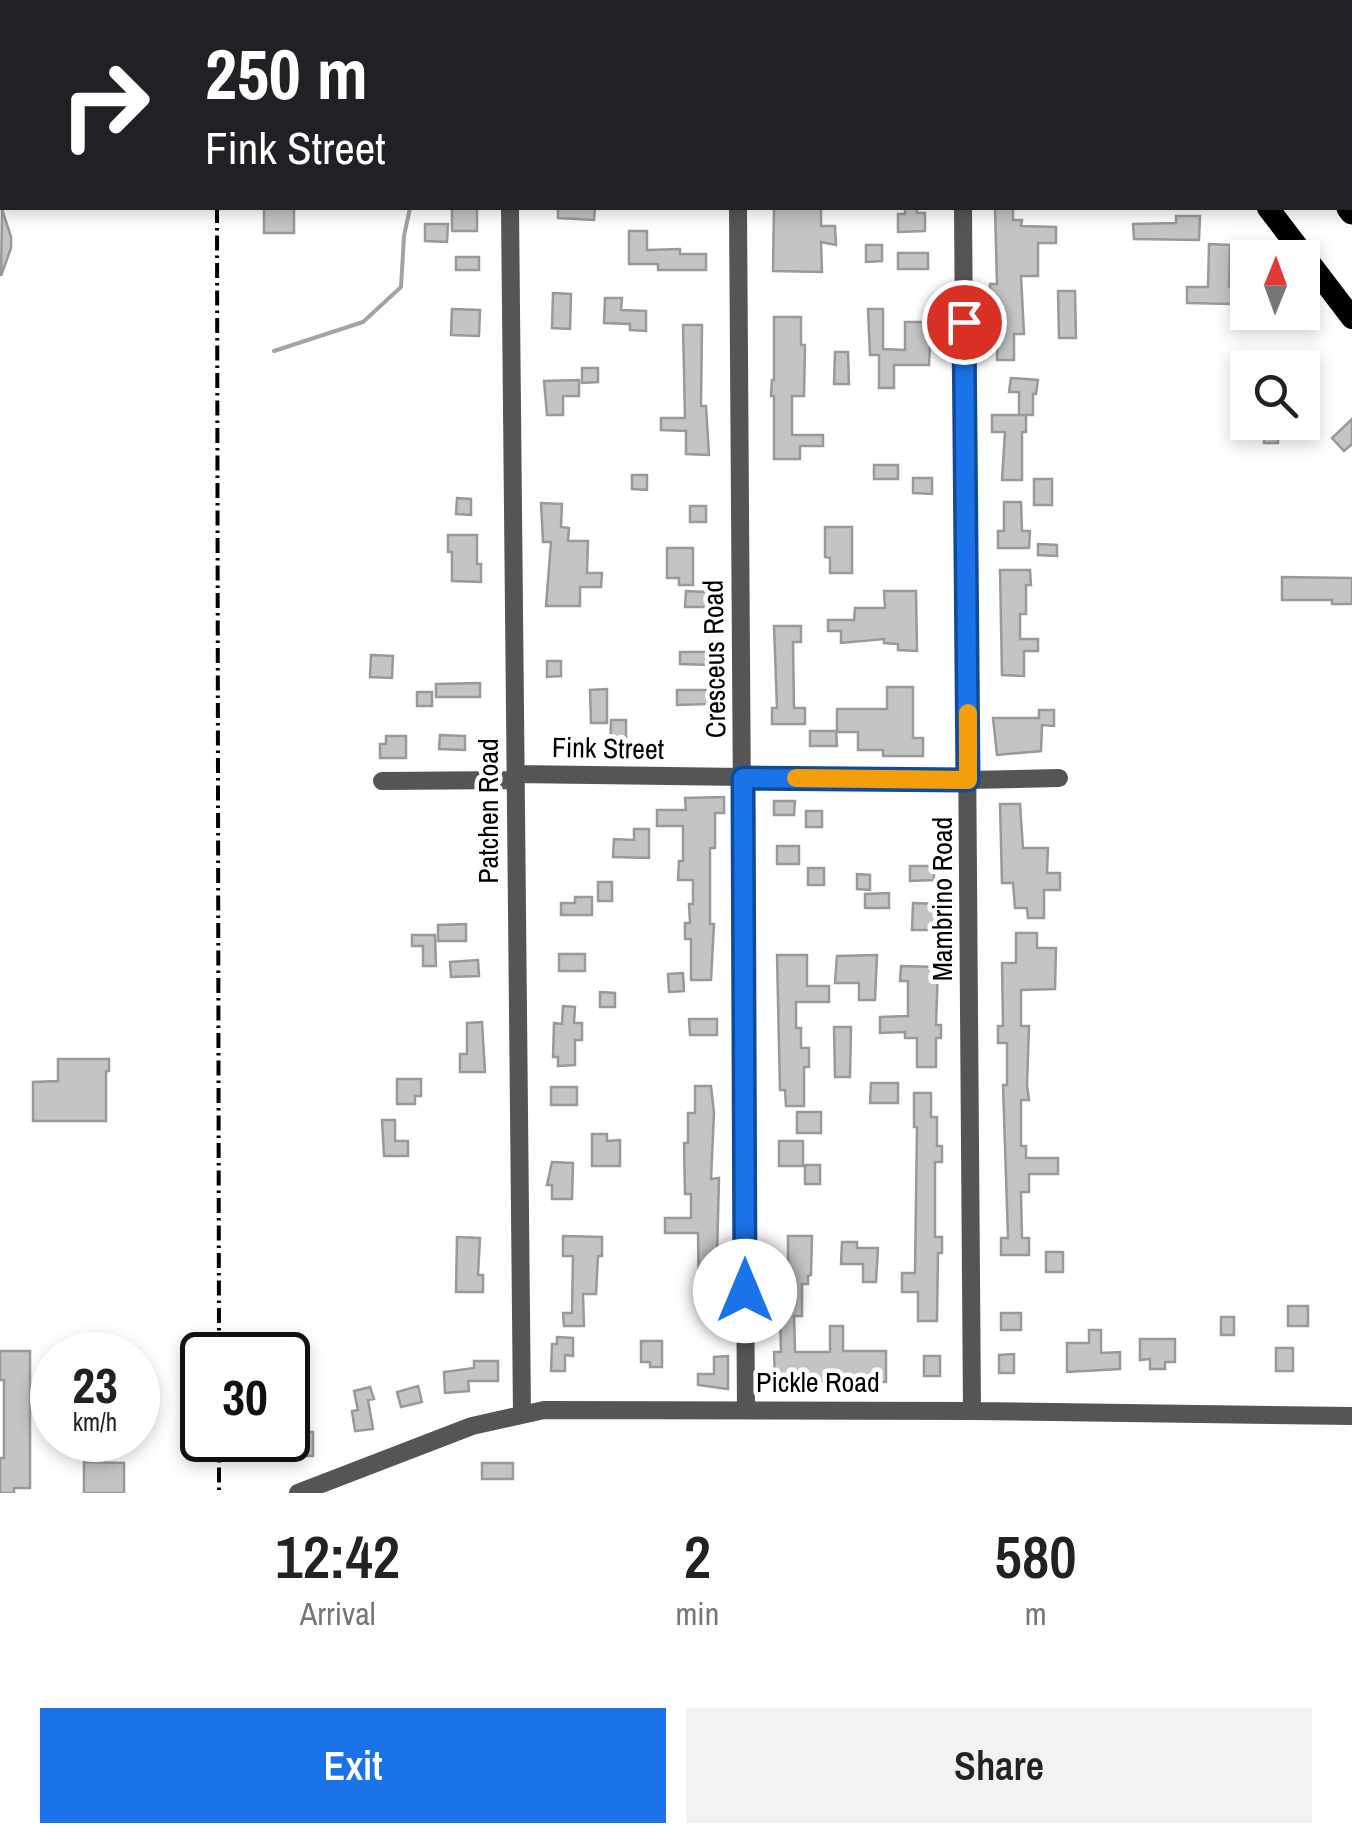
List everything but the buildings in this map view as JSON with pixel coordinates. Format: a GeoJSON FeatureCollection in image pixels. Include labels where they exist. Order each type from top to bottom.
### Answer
{"type":"FeatureCollection","features":[{"type":"Feature","properties":{"kind":"main road"},"geometry":{"type":"LineString","coordinates":[[1270,210],[1352,318]]}},
{"type":"Feature","properties":{"kind":"street","name":"Patchen Road"},"geometry":{"type":"LineString","coordinates":[[510,210],[522,1414]]}},
{"type":"Feature","properties":{"kind":"street","name":"Cresceus Road"},"geometry":{"type":"LineString","coordinates":[[738,210],[746,1410]]}},
{"type":"Feature","properties":{"kind":"street","name":"Mambrino Road"},"geometry":{"type":"LineString","coordinates":[[962,210],[972,1411]]}},
{"type":"Feature","properties":{"kind":"street","name":"Fink Street"},"geometry":{"type":"LineString","coordinates":[[382,780],[1059,778]]}},
{"type":"Feature","properties":{"kind":"street","name":"Pickle Road"},"geometry":{"type":"LineString","coordinates":[[298,1493],[472,1426],[522,1414],[586,1408],[1352,1416]]}},
{"type":"Feature","properties":{"kind":"waterway"},"geometry":{"type":"LineString","coordinates":[[274,351],[363,322],[401,287],[410,210]]}},
{"type":"Feature","properties":{"kind":"railway"},"geometry":{"type":"LineString","coordinates":[[217,210],[219,1332]]}},
{"type":"Feature","properties":{"kind":"railway"},"geometry":{"type":"LineString","coordinates":[[219,1462],[219,1493]]}},
{"type":"Feature","properties":{"kind":"slow traffic"},"geometry":{"type":"LineString","coordinates":[[796,778],[968,780],[968,713]]}},
{"type":"Feature","properties":{"kind":"route"},"geometry":{"type":"LineString","coordinates":[[745,1291],[743,778],[968,780],[964,322]]}}]}
